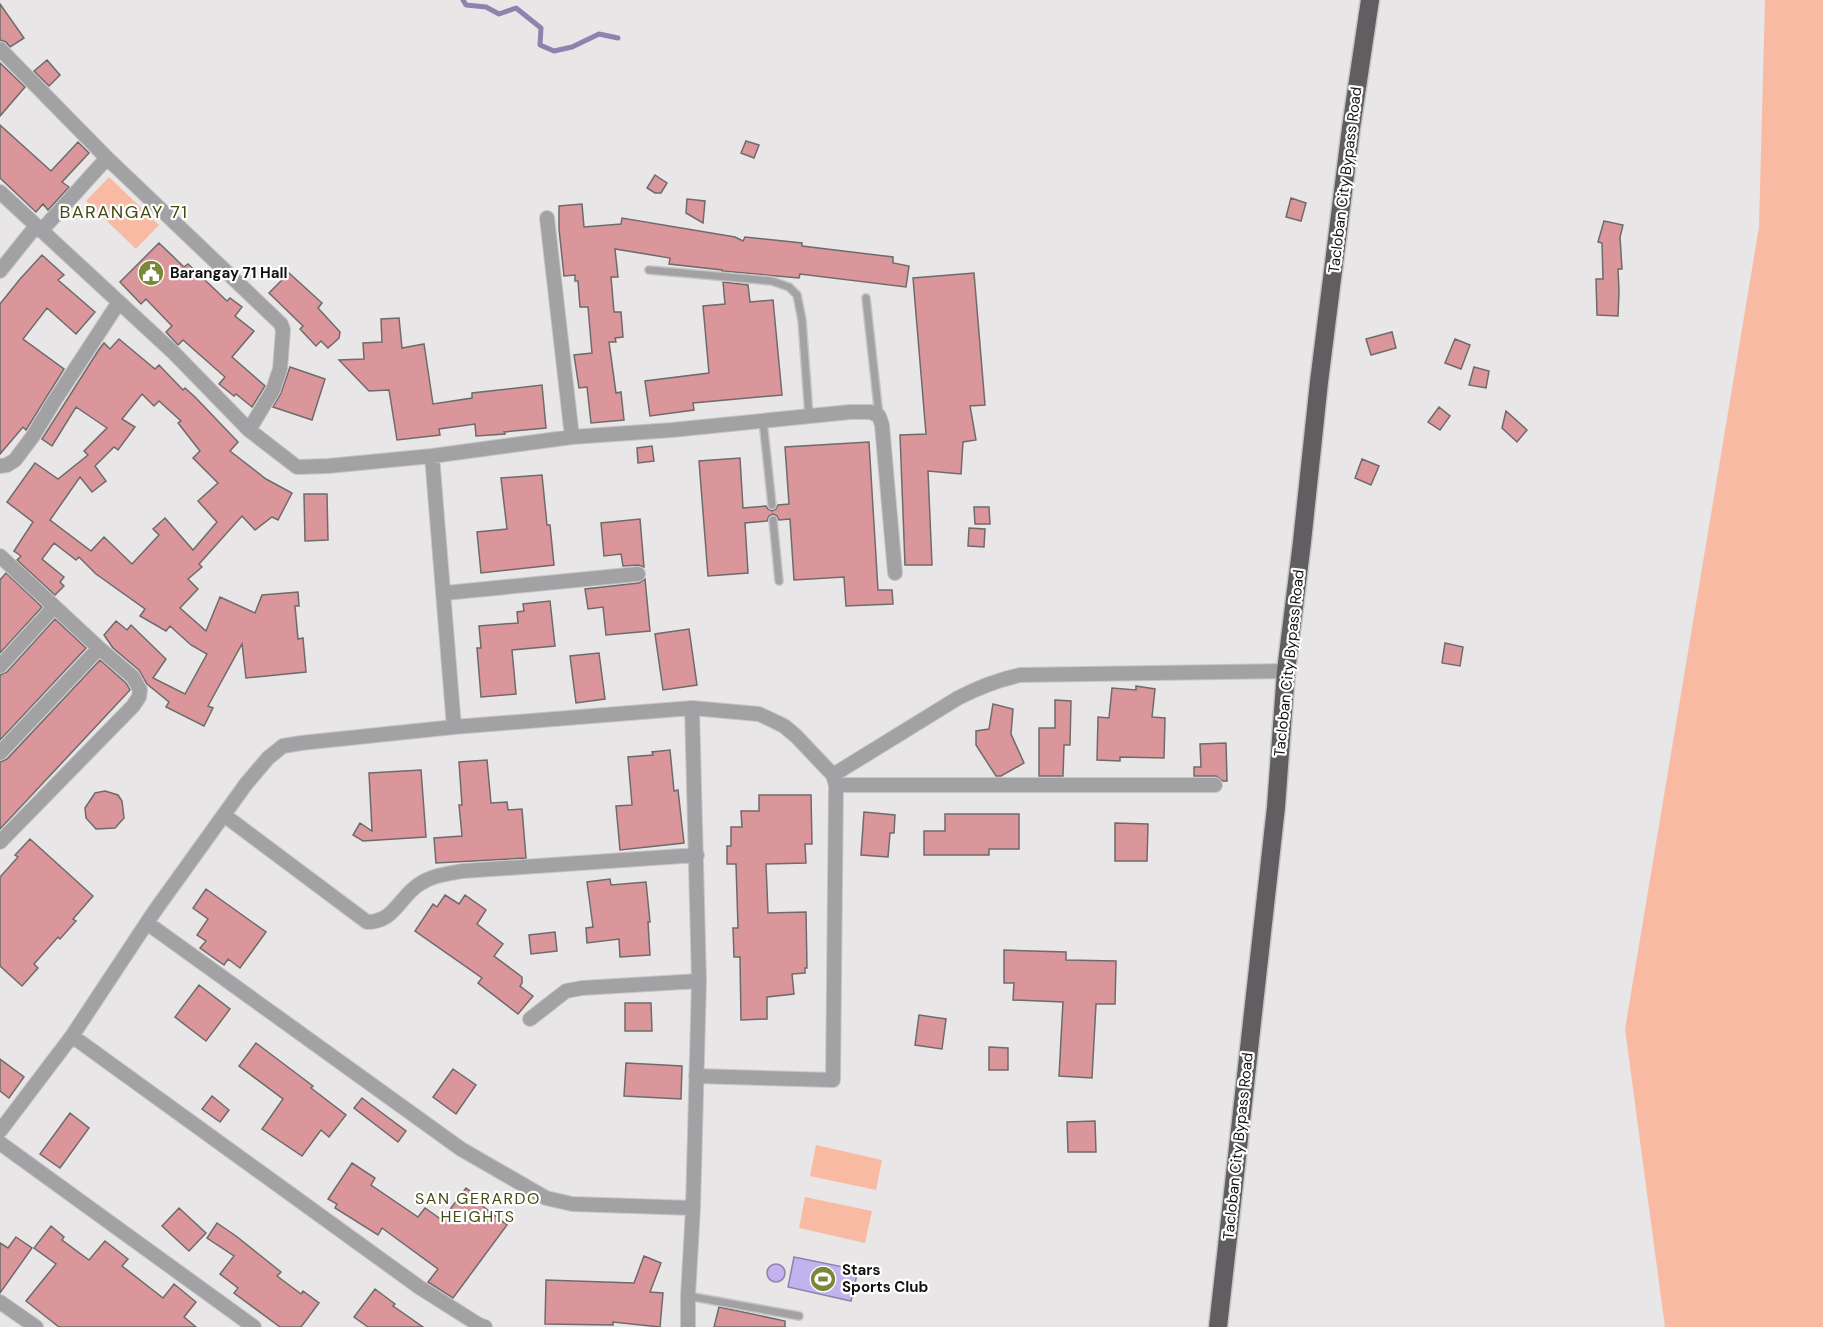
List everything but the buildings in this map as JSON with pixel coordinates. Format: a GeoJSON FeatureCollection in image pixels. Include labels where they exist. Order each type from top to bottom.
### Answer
{"type":"FeatureCollection","features":[{"type":"Feature","properties":{"kind":"highway","name":"Tacloban City Bypass Road"},"geometry":{"type":"LineString","coordinates":[[1218,1327],[1276,807],[1286,671],[1322,359],[1351,128],[1370,0]]}},
{"type":"Feature","properties":{"kind":"street"},"geometry":{"type":"LineString","coordinates":[[0,49],[107,158],[281,324],[283,330],[280,369],[273,390],[249,430]]}},
{"type":"Feature","properties":{"kind":"street"},"geometry":{"type":"LineString","coordinates":[[0,271],[107,158]]}},
{"type":"Feature","properties":{"kind":"street"},"geometry":{"type":"LineString","coordinates":[[0,192],[174,353],[249,430],[297,467],[432,456],[572,437],[871,411],[879,416],[882,425],[895,573]]}},
{"type":"Feature","properties":{"kind":"street"},"geometry":{"type":"LineString","coordinates":[[547,218],[572,437]]}},
{"type":"Feature","properties":{"kind":"street"},"geometry":{"type":"LineString","coordinates":[[0,466],[15,460],[119,302]]}},
{"type":"Feature","properties":{"kind":"street"},"geometry":{"type":"LineString","coordinates":[[432,456],[454,727]]}},
{"type":"Feature","properties":{"kind":"street"},"geometry":{"type":"LineString","coordinates":[[0,842],[133,706],[139,697],[140,690],[133,677],[2,562]]}},
{"type":"Feature","properties":{"kind":"street"},"geometry":{"type":"LineString","coordinates":[[444,593],[638,574]]}},
{"type":"Feature","properties":{"kind":"street"},"geometry":{"type":"LineString","coordinates":[[0,666],[54,607]]}},
{"type":"Feature","properties":{"kind":"street"},"geometry":{"type":"LineString","coordinates":[[0,753],[99,648]]}},
{"type":"Feature","properties":{"kind":"street"},"geometry":{"type":"LineString","coordinates":[[835,780],[958,698],[978,687],[998,680],[1020,675],[1286,671]]}},
{"type":"Feature","properties":{"kind":"street"},"geometry":{"type":"LineString","coordinates":[[688,1327],[699,981],[692,708]]}},
{"type":"Feature","properties":{"kind":"street"},"geometry":{"type":"LineString","coordinates":[[0,1131],[72,1036],[147,923],[224,814],[268,758],[283,746],[325,739],[454,727],[692,708],[759,714],[784,726],[796,736],[835,780],[833,1080],[696,1076]]}},
{"type":"Feature","properties":{"kind":"street"},"geometry":{"type":"LineString","coordinates":[[835,780],[1215,785]]}},
{"type":"Feature","properties":{"kind":"street"},"geometry":{"type":"LineString","coordinates":[[224,814],[367,922],[377,922],[386,918],[417,885],[434,876],[463,871],[697,855]]}},
{"type":"Feature","properties":{"kind":"street"},"geometry":{"type":"LineString","coordinates":[[147,923],[461,1149],[546,1198],[572,1204],[693,1208]]}},
{"type":"Feature","properties":{"kind":"street"},"geometry":{"type":"LineString","coordinates":[[530,1019],[566,992],[582,988],[699,981]]}},
{"type":"Feature","properties":{"kind":"street"},"geometry":{"type":"LineString","coordinates":[[72,1036],[419,1287],[485,1327]]}},
{"type":"Feature","properties":{"kind":"street"},"geometry":{"type":"LineString","coordinates":[[0,1143],[254,1327]]}},
{"type":"Feature","properties":{"kind":"street"},"geometry":{"type":"LineString","coordinates":[[0,1302],[36,1327]]}},
{"type":"Feature","properties":{"kind":"lane"},"geometry":{"type":"LineString","coordinates":[[649,270],[772,281],[789,287],[796,295],[802,320],[810,416]]}},
{"type":"Feature","properties":{"kind":"lane"},"geometry":{"type":"LineString","coordinates":[[866,298],[879,416]]}},
{"type":"Feature","properties":{"kind":"lane"},"geometry":{"type":"LineString","coordinates":[[763,421],[772,505]]}},
{"type":"Feature","properties":{"kind":"lane"},"geometry":{"type":"LineString","coordinates":[[773,520],[779,581]]}},
{"type":"Feature","properties":{"kind":"lane"},"geometry":{"type":"LineString","coordinates":[[688,1296],[799,1316]]}},
{"type":"Feature","properties":{"kind":"shaded area"},"geometry":{"type":"Polygon","coordinates":[[[1765,0],[1823,0],[1823,1327],[1665,1327],[1625,1029],[1759,227],[1765,0]]]}},
{"type":"Feature","properties":{"kind":"shaded area"},"geometry":{"type":"Polygon","coordinates":[[[109,177],[159,225],[136,249],[86,201],[109,177]]]}},
{"type":"Feature","properties":{"kind":"shaded area"},"geometry":{"type":"Polygon","coordinates":[[[816,1145],[882,1160],[876,1190],[810,1176],[816,1145]]]}},
{"type":"Feature","properties":{"kind":"shaded area"},"geometry":{"type":"Polygon","coordinates":[[[805,1197],[872,1211],[865,1243],[799,1228],[805,1197]]]}},
{"type":"Feature","properties":{"kind":"shaded area","name":"Stars Sports Club"},"geometry":{"type":"Polygon","coordinates":[[[794,1257],[858,1270],[851,1301],[788,1287],[794,1257]]]}},
{"type":"Feature","properties":{"kind":"shaded area"},"geometry":{"type":"Polygon","coordinates":[[[772,1264],[780,1264],[785,1269],[783,1280],[772,1282],[767,1277],[767,1269],[772,1264]]]}},
{"type":"Feature","properties":{"kind":"waterway"},"geometry":{"type":"LineString","coordinates":[[463,0],[466,5],[486,7],[499,14],[516,8],[541,28],[540,45],[554,51],[572,47],[599,34],[618,38]]}},
{"type":"Feature","properties":{"kind":"place","name":"Barangay 71 Hall"},"geometry":{"type":"Point","coordinates":[151,273]}},
{"type":"Feature","properties":{"kind":"place","name":"Stars Sports Club"},"geometry":{"type":"Point","coordinates":[823,1279]}},
{"type":"Feature","properties":{"kind":"district","name":"BARANGAY 71"},"geometry":{"type":"Point","coordinates":[124,212]}},
{"type":"Feature","properties":{"kind":"district","name":"SAN GERARDO HEIGHTS"},"geometry":{"type":"Point","coordinates":[478,1207]}}]}
